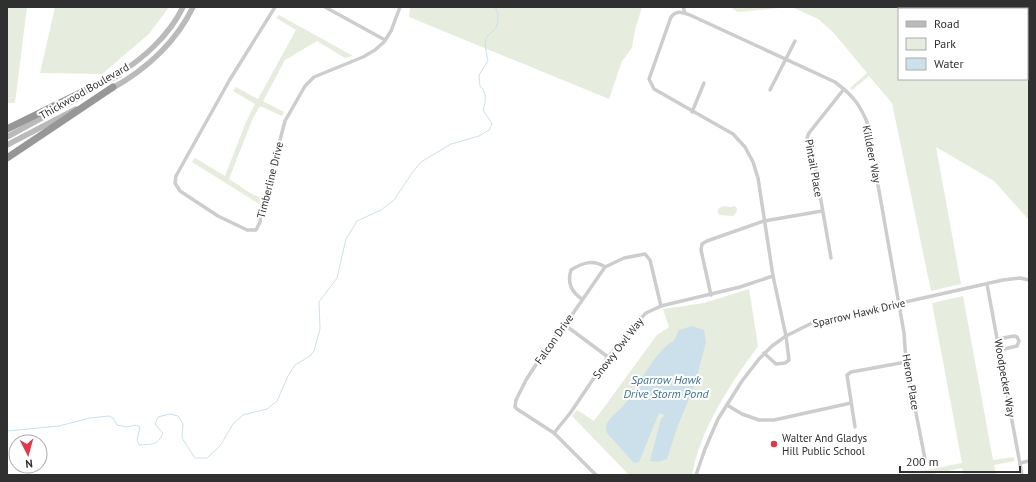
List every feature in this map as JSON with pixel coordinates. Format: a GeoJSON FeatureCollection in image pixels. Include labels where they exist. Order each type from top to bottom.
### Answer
{"type":"FeatureCollection","features":[{"type":"Feature","properties":{"kind":"highway"},"geometry":{"type":"LineString","coordinates":[[7,129],[119,74]]}},
{"type":"Feature","properties":{"kind":"highway"},"geometry":{"type":"LineString","coordinates":[[7,158],[113,88]]}},
{"type":"Feature","properties":{"kind":"main road","name":"Thickwood Boulevard"},"geometry":{"type":"LineString","coordinates":[[7,137],[119,74],[159,41],[178,17],[183,7]]}},
{"type":"Feature","properties":{"kind":"main road","name":"Thickwood Boulevard"},"geometry":{"type":"LineString","coordinates":[[7,145],[113,88],[134,75],[165,49],[180,31],[192,7]]}},
{"type":"Feature","properties":{"kind":"street","name":"Timberline Drive"},"geometry":{"type":"LineString","coordinates":[[275,7],[229,81],[176,176],[175,183],[180,191],[212,212],[248,230],[256,230],[260,222],[261,212],[285,121],[305,86],[314,77],[363,57],[375,50],[385,40],[391,31],[400,7]]}},
{"type":"Feature","properties":{"kind":"street"},"geometry":{"type":"LineString","coordinates":[[325,7],[385,40]]}},
{"type":"Feature","properties":{"kind":"street"},"geometry":{"type":"LineString","coordinates":[[673,7],[674,14]]}},
{"type":"Feature","properties":{"kind":"street"},"geometry":{"type":"LineString","coordinates":[[684,7],[685,13],[681,12],[674,14],[671,17],[649,79],[654,89],[733,134],[745,147],[753,162],[758,178],[773,276],[790,358],[787,362],[776,364],[764,353]]}},
{"type":"Feature","properties":{"kind":"street","name":"Killdeer Way"},"geometry":{"type":"LineString","coordinates":[[685,13],[835,82],[855,99],[867,122],[899,304]]}},
{"type":"Feature","properties":{"kind":"street"},"geometry":{"type":"LineString","coordinates":[[770,90],[795,41]]}},
{"type":"Feature","properties":{"kind":"street"},"geometry":{"type":"LineString","coordinates":[[692,112],[704,83]]}},
{"type":"Feature","properties":{"kind":"street","name":"Pintail Place"},"geometry":{"type":"LineString","coordinates":[[831,258],[813,155],[807,138],[809,133],[844,89]]}},
{"type":"Feature","properties":{"kind":"street"},"geometry":{"type":"LineString","coordinates":[[711,295],[701,250],[702,244],[707,240],[764,221],[822,211]]}},
{"type":"Feature","properties":{"kind":"street"},"geometry":{"type":"LineString","coordinates":[[582,299],[572,290],[569,284],[568,278],[570,270],[579,265],[588,263],[598,263],[605,267],[632,256],[645,254],[650,260],[661,306]]}},
{"type":"Feature","properties":{"kind":"street","name":"Falcon Drive"},"geometry":{"type":"LineString","coordinates":[[596,475],[554,433],[517,410],[515,404],[519,392],[552,340],[565,325],[605,267]]}},
{"type":"Feature","properties":{"kind":"street","name":"Snowy Owl Way"},"geometry":{"type":"LineString","coordinates":[[554,433],[571,412],[608,356],[646,313],[661,306],[740,288],[773,276]]}},
{"type":"Feature","properties":{"kind":"street","name":"Sparrow Hawk Drive"},"geometry":{"type":"LineString","coordinates":[[696,475],[713,429],[726,405],[742,381],[764,353],[786,336],[812,323],[1011,279],[1020,278],[1029,280]]}},
{"type":"Feature","properties":{"kind":"street","name":"Woodpecker Way"},"geometry":{"type":"LineString","coordinates":[[987,284],[1022,475]]}},
{"type":"Feature","properties":{"kind":"street","name":"Heron Place"},"geometry":{"type":"LineString","coordinates":[[899,304],[904,334],[906,362],[925,459]]}},
{"type":"Feature","properties":{"kind":"street"},"geometry":{"type":"LineString","coordinates":[[565,325],[608,356]]}},
{"type":"Feature","properties":{"kind":"street"},"geometry":{"type":"LineString","coordinates":[[998,339],[1014,336],[1017,337],[1019,341],[1017,346],[1000,350]]}},
{"type":"Feature","properties":{"kind":"street"},"geometry":{"type":"LineString","coordinates":[[855,427],[847,375],[851,372],[906,362]]}},
{"type":"Feature","properties":{"kind":"street"},"geometry":{"type":"LineString","coordinates":[[726,405],[742,414],[759,420],[774,420],[851,403]]}},
{"type":"Feature","properties":{"kind":"street"},"geometry":{"type":"LineString","coordinates":[[1020,463],[1029,461]]}},
{"type":"Feature","properties":{"kind":"green space"},"geometry":{"type":"Polygon","coordinates":[[[7,7],[27,7],[15,103],[7,103],[7,7]]]}},
{"type":"Feature","properties":{"kind":"green space"},"geometry":{"type":"Polygon","coordinates":[[[55,7],[169,7],[149,34],[102,74],[40,73],[55,7]]]}},
{"type":"Feature","properties":{"kind":"green space"},"geometry":{"type":"Polygon","coordinates":[[[410,7],[642,7],[635,30],[632,48],[622,61],[609,99],[409,17],[410,7]]]}},
{"type":"Feature","properties":{"kind":"green space"},"geometry":{"type":"Polygon","coordinates":[[[730,7],[790,7],[738,12],[730,7]]]}},
{"type":"Feature","properties":{"kind":"green space"},"geometry":{"type":"Polygon","coordinates":[[[792,7],[1029,7],[1029,220],[994,181],[936,147],[961,284],[931,291],[892,103],[869,76],[852,90],[850,88],[867,73],[833,32],[818,19],[792,7]]]}},
{"type":"Feature","properties":{"kind":"green space"},"geometry":{"type":"Polygon","coordinates":[[[279,15],[353,56],[345,58],[317,41],[285,60],[263,101],[284,112],[282,116],[260,106],[253,118],[229,179],[250,193],[261,198],[259,204],[192,162],[195,158],[225,176],[246,122],[255,104],[233,91],[236,87],[258,99],[296,30],[276,18],[279,15]]]}},
{"type":"Feature","properties":{"kind":"green space"},"geometry":{"type":"Polygon","coordinates":[[[723,206],[735,206],[737,209],[736,213],[733,216],[720,215],[718,213],[718,209],[723,206]]]}},
{"type":"Feature","properties":{"kind":"green space"},"geometry":{"type":"Polygon","coordinates":[[[749,289],[758,346],[740,371],[709,423],[697,454],[692,475],[629,475],[572,416],[577,410],[594,421],[657,335],[669,327],[663,309],[704,303],[749,289]]]}},
{"type":"Feature","properties":{"kind":"green space"},"geometry":{"type":"Polygon","coordinates":[[[963,296],[993,460],[1014,457],[1014,461],[994,465],[996,475],[964,475],[962,468],[928,475],[902,475],[962,463],[932,303],[963,296]]]}},
{"type":"Feature","properties":{"kind":"water","name":"Sparrow Hawk Drive Storm Pond"},"geometry":{"type":"Polygon","coordinates":[[[692,326],[704,330],[706,342],[695,384],[677,428],[667,459],[658,462],[650,461],[661,419],[665,415],[659,413],[639,462],[634,463],[607,433],[607,423],[629,398],[660,352],[674,341],[679,330],[692,326]]]}},
{"type":"Feature","properties":{"kind":"waterway"},"geometry":{"type":"LineString","coordinates":[[7,431],[59,426],[90,418],[109,416],[113,418],[117,425],[127,427],[136,425],[140,427],[137,440],[139,445],[154,444],[159,440],[163,433],[155,424],[158,417],[169,414],[178,416],[183,424],[182,438],[195,458],[207,458],[220,446],[233,424],[243,415],[267,409],[277,401],[288,376],[295,365],[310,356],[314,351],[320,329],[319,302],[337,278],[346,239],[357,221],[381,210],[394,200],[421,162],[451,144],[479,136],[489,130],[492,124],[483,110],[485,97],[484,91],[480,86],[479,75],[488,61],[485,41],[489,34],[495,29],[498,21],[498,15],[495,7]]}},
{"type":"Feature","properties":{"kind":"place","name":"Walter And Gladys Hill Public School"},"geometry":{"type":"Point","coordinates":[774,444]}}]}
